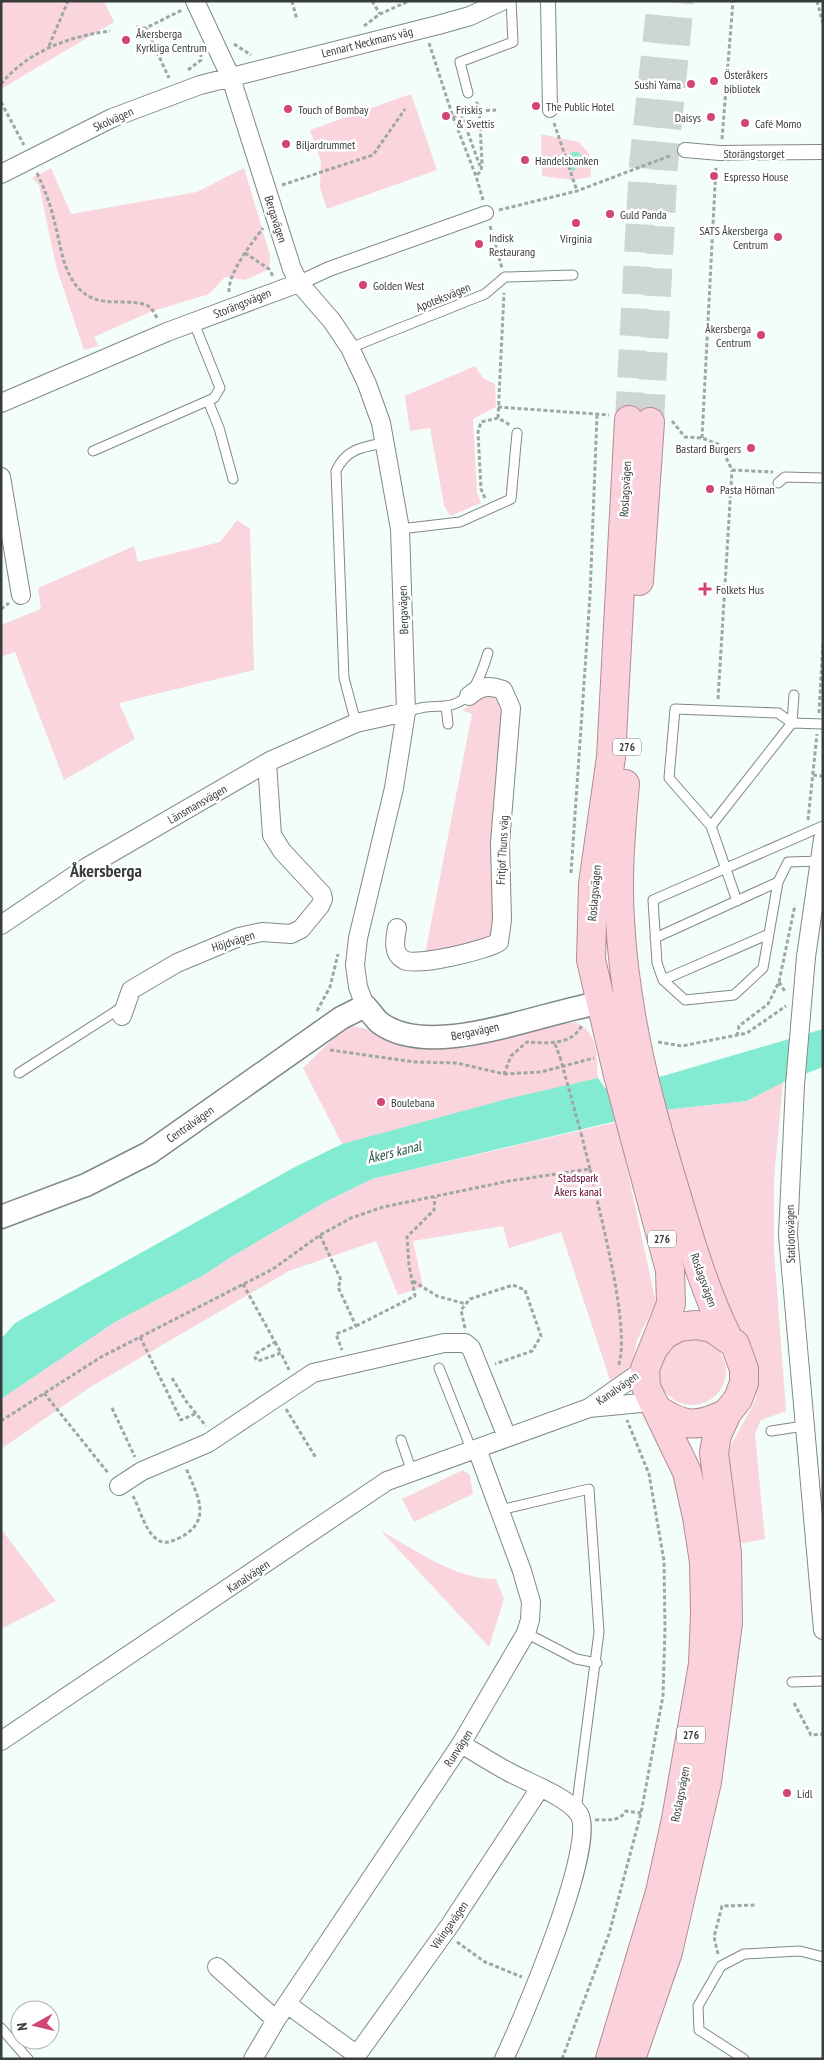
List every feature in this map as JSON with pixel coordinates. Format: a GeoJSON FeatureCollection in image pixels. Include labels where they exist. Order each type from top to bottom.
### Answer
{"type":"FeatureCollection","features":[{"type":"Feature","properties":{"kind":"main road","name":"Roslagsvägen"},"geometry":{"type":"LineString","coordinates":[[590,1005],[591,918],[611,758],[641,419]]}},
{"type":"Feature","properties":{"kind":"main road","name":"Roslagsvägen"},"geometry":{"type":"LineString","coordinates":[[641,419],[620,839],[620,919],[627,994],[620,1067],[710,1302],[727,1336]]}},
{"type":"Feature","properties":{"kind":"main road"},"geometry":{"type":"LineString","coordinates":[[590,1005],[614,1011],[626,1055],[620,1067]]}},
{"type":"Feature","properties":{"kind":"main road","name":"Roslagsvägen"},"geometry":{"type":"LineString","coordinates":[[610,2059],[660,1892],[677,1810],[703,1664],[704,1562],[698,1517],[687,1472],[646,1387],[648,1360],[671,1304],[672,1287],[642,1123]]}},
{"type":"Feature","properties":{"kind":"main road","name":"Roslagsvägen"},"geometry":{"type":"LineString","coordinates":[[631,2059],[668,1952],[707,1782],[728,1624],[727,1553],[714,1453],[717,1435],[727,1413],[738,1400],[744,1383],[744,1369],[735,1344],[727,1336],[704,1326],[679,1327],[664,1335],[648,1360]]}},
{"type":"Feature","properties":{"kind":"main road"},"geometry":{"type":"LineString","coordinates":[[655,1406],[671,1419],[690,1424],[707,1423],[727,1413]]}},
{"type":"Feature","properties":{"kind":"street","name":"Lennart Neckmans väg"},"geometry":{"type":"LineString","coordinates":[[231,78],[470,16],[502,1]]}},
{"type":"Feature","properties":{"kind":"street"},"geometry":{"type":"LineString","coordinates":[[548,1],[550,110]]}},
{"type":"Feature","properties":{"kind":"street","name":"Bergavägen"},"geometry":{"type":"LineString","coordinates":[[188,6],[218,46],[231,78],[299,283],[332,321],[350,348],[367,384],[380,423],[400,529],[406,712],[394,788],[358,938],[355,965],[358,987],[365,1006],[380,1023],[399,1033],[439,1038],[468,1035],[590,1005]]}},
{"type":"Feature","properties":{"kind":"street","name":"Skolvägen"},"geometry":{"type":"LineString","coordinates":[[1,174],[28,152],[200,85],[231,78]]}},
{"type":"Feature","properties":{"kind":"street","name":"Storängstorget"},"geometry":{"type":"LineString","coordinates":[[685,150],[720,153],[823,152]]}},
{"type":"Feature","properties":{"kind":"street","name":"Storängsvägen"},"geometry":{"type":"LineString","coordinates":[[2,402],[167,332],[299,283],[329,269],[486,213]]}},
{"type":"Feature","properties":{"kind":"street"},"geometry":{"type":"LineString","coordinates":[[1,477],[21,595]]}},
{"type":"Feature","properties":{"kind":"street","name":"Fritjof Thuns väg"},"geometry":{"type":"LineString","coordinates":[[397,928],[394,942],[398,955],[405,961],[416,962],[439,958],[490,947],[499,942],[502,920],[500,843],[510,708],[503,690],[491,686],[478,688],[468,696]]}},
{"type":"Feature","properties":{"kind":"street","name":"Länsmansvägen"},"geometry":{"type":"LineString","coordinates":[[1,925],[87,867],[266,763],[356,723],[406,712]]}},
{"type":"Feature","properties":{"kind":"street","name":"Höjdvägen"},"geometry":{"type":"LineString","coordinates":[[125,1010],[132,990],[177,963],[239,937],[262,932],[291,934],[301,929],[320,906],[322,894],[282,850],[272,835],[266,763]]}},
{"type":"Feature","properties":{"kind":"street","name":"Stationsvägen"},"geometry":{"type":"LineString","coordinates":[[823,839],[806,957],[795,1085],[788,1235],[823,1630]]}},
{"type":"Feature","properties":{"kind":"street","name":"Centralvägen"},"geometry":{"type":"LineString","coordinates":[[1,1217],[86,1185],[149,1153],[341,1018],[365,1006]]}},
{"type":"Feature","properties":{"kind":"street"},"geometry":{"type":"LineString","coordinates":[[122,1485],[142,1471],[208,1443],[313,1373],[378,1360],[444,1343],[466,1343],[471,1348],[507,1437]]}},
{"type":"Feature","properties":{"kind":"street","name":"Kanalvägen"},"geometry":{"type":"LineString","coordinates":[[1,1741],[388,1481],[618,1396],[648,1360]]}},
{"type":"Feature","properties":{"kind":"street","name":"Kanalvägen"},"geometry":{"type":"LineString","coordinates":[[618,1396],[655,1406]]}},
{"type":"Feature","properties":{"kind":"street","name":"Runvägen"},"geometry":{"type":"LineString","coordinates":[[253,2059],[276,2020],[461,1744],[526,1633],[530,1620],[531,1602],[500,1510],[474,1450]]}},
{"type":"Feature","properties":{"kind":"street"},"geometry":{"type":"LineString","coordinates":[[461,1744],[563,1800],[579,1816],[578,1859],[559,1921],[538,1983],[504,2059]]}},
{"type":"Feature","properties":{"kind":"street","name":"Vikingavägen"},"geometry":{"type":"LineString","coordinates":[[356,2057],[444,1933],[540,1788]]}},
{"type":"Feature","properties":{"kind":"street"},"geometry":{"type":"LineString","coordinates":[[217,1967],[276,2020]]}},
{"type":"Feature","properties":{"kind":"street"},"geometry":{"type":"LineString","coordinates":[[287,2004],[356,2057]]}},
{"type":"Feature","properties":{"kind":"lane"},"geometry":{"type":"LineString","coordinates":[[468,93],[460,62],[513,42],[511,1]]}},
{"type":"Feature","properties":{"kind":"lane"},"geometry":{"type":"LineString","coordinates":[[505,277],[572,275]]}},
{"type":"Feature","properties":{"kind":"lane","name":"Apoteksvägen"},"geometry":{"type":"LineString","coordinates":[[350,348],[485,294],[505,277]]}},
{"type":"Feature","properties":{"kind":"lane"},"geometry":{"type":"LineString","coordinates":[[93,451],[214,398],[220,388],[194,322]]}},
{"type":"Feature","properties":{"kind":"lane"},"geometry":{"type":"LineString","coordinates":[[208,401],[219,428],[233,479]]}},
{"type":"Feature","properties":{"kind":"lane"},"geometry":{"type":"LineString","coordinates":[[400,529],[460,522],[510,500],[517,433]]}},
{"type":"Feature","properties":{"kind":"lane"},"geometry":{"type":"LineString","coordinates":[[356,723],[344,678],[336,470],[342,458],[355,450],[384,443]]}},
{"type":"Feature","properties":{"kind":"lane"},"geometry":{"type":"LineString","coordinates":[[778,483],[785,477],[823,478]]}},
{"type":"Feature","properties":{"kind":"lane"},"geometry":{"type":"LineString","coordinates":[[468,696],[480,677],[488,652]]}},
{"type":"Feature","properties":{"kind":"lane"},"geometry":{"type":"LineString","coordinates":[[711,826],[792,723],[794,694]]}},
{"type":"Feature","properties":{"kind":"lane","name":"Fritjof Thuns väg"},"geometry":{"type":"LineString","coordinates":[[406,712],[426,705],[446,706],[468,696]]}},
{"type":"Feature","properties":{"kind":"lane"},"geometry":{"type":"LineString","coordinates":[[446,706],[448,724]]}},
{"type":"Feature","properties":{"kind":"lane"},"geometry":{"type":"LineString","coordinates":[[737,901],[711,826],[669,778],[675,709],[778,712],[792,723],[823,724]]}},
{"type":"Feature","properties":{"kind":"lane"},"geometry":{"type":"LineString","coordinates":[[821,861],[788,862],[778,882],[763,968],[734,995],[685,1000],[663,980],[657,962],[653,900],[725,867],[823,826]]}},
{"type":"Feature","properties":{"kind":"lane"},"geometry":{"type":"LineString","coordinates":[[655,938],[778,882]]}},
{"type":"Feature","properties":{"kind":"lane"},"geometry":{"type":"LineString","coordinates":[[663,980],[769,934]]}},
{"type":"Feature","properties":{"kind":"lane"},"geometry":{"type":"LineString","coordinates":[[19,1073],[125,1010]]}},
{"type":"Feature","properties":{"kind":"lane"},"geometry":{"type":"LineString","coordinates":[[440,1368],[474,1450]]}},
{"type":"Feature","properties":{"kind":"lane"},"geometry":{"type":"LineString","coordinates":[[771,1431],[804,1426]]}},
{"type":"Feature","properties":{"kind":"lane"},"geometry":{"type":"LineString","coordinates":[[401,1440],[412,1472]]}},
{"type":"Feature","properties":{"kind":"lane"},"geometry":{"type":"LineString","coordinates":[[500,1510],[588,1488],[599,1632],[579,1816]]}},
{"type":"Feature","properties":{"kind":"lane"},"geometry":{"type":"LineString","coordinates":[[526,1633],[576,1659],[597,1663]]}},
{"type":"Feature","properties":{"kind":"lane"},"geometry":{"type":"LineString","coordinates":[[792,1682],[823,1681]]}},
{"type":"Feature","properties":{"kind":"lane"},"geometry":{"type":"LineString","coordinates":[[744,2059],[699,2030],[698,2006],[721,1966],[744,1954],[800,1951],[823,1957]]}},
{"type":"Feature","properties":{"kind":"lane"},"geometry":{"type":"LineString","coordinates":[[1,2028],[28,2059]]}},
{"type":"Feature","properties":{"kind":"path"},"geometry":{"type":"LineString","coordinates":[[49,47],[68,1]]}},
{"type":"Feature","properties":{"kind":"path"},"geometry":{"type":"LineString","coordinates":[[292,1],[297,20]]}},
{"type":"Feature","properties":{"kind":"path"},"geometry":{"type":"LineString","coordinates":[[372,1],[380,14]]}},
{"type":"Feature","properties":{"kind":"path"},"geometry":{"type":"LineString","coordinates":[[358,30],[380,14],[409,1]]}},
{"type":"Feature","properties":{"kind":"path"},"geometry":{"type":"LineString","coordinates":[[702,438],[716,162],[720,153],[733,1]]}},
{"type":"Feature","properties":{"kind":"path"},"geometry":{"type":"LineString","coordinates":[[817,1],[823,24]]}},
{"type":"Feature","properties":{"kind":"path"},"geometry":{"type":"LineString","coordinates":[[136,27],[146,28],[188,6]]}},
{"type":"Feature","properties":{"kind":"path"},"geometry":{"type":"LineString","coordinates":[[146,28],[168,78]]}},
{"type":"Feature","properties":{"kind":"path"},"geometry":{"type":"LineString","coordinates":[[1,84],[12,71],[49,47],[110,32]]}},
{"type":"Feature","properties":{"kind":"path"},"geometry":{"type":"LineString","coordinates":[[218,46],[229,41],[250,55],[260,53]]}},
{"type":"Feature","properties":{"kind":"path"},"geometry":{"type":"LineString","coordinates":[[432,52],[453,117],[476,176],[505,277],[498,418]]}},
{"type":"Feature","properties":{"kind":"path"},"geometry":{"type":"LineString","coordinates":[[468,93],[479,106],[480,171],[476,176]]}},
{"type":"Feature","properties":{"kind":"path"},"geometry":{"type":"LineString","coordinates":[[1,102],[28,152],[45,191],[66,270],[90,297],[111,302],[144,304],[150,308],[167,332]]}},
{"type":"Feature","properties":{"kind":"path"},"geometry":{"type":"LineString","coordinates":[[267,190],[373,155],[405,109]]}},
{"type":"Feature","properties":{"kind":"path"},"geometry":{"type":"LineString","coordinates":[[453,117],[473,111],[496,110]]}},
{"type":"Feature","properties":{"kind":"path"},"geometry":{"type":"LineString","coordinates":[[550,110],[577,191]]}},
{"type":"Feature","properties":{"kind":"path"},"geometry":{"type":"LineString","coordinates":[[461,114],[480,166]]}},
{"type":"Feature","properties":{"kind":"path"},"geometry":{"type":"LineString","coordinates":[[486,213],[577,191],[685,150]]}},
{"type":"Feature","properties":{"kind":"path"},"geometry":{"type":"LineString","coordinates":[[231,308],[229,284],[245,253],[263,228]]}},
{"type":"Feature","properties":{"kind":"path"},"geometry":{"type":"LineString","coordinates":[[245,253],[269,269],[282,288]]}},
{"type":"Feature","properties":{"kind":"path"},"geometry":{"type":"LineString","coordinates":[[498,407],[641,419],[685,437],[702,438],[720,445],[732,470],[718,704]]}},
{"type":"Feature","properties":{"kind":"path"},"geometry":{"type":"LineString","coordinates":[[571,883],[571,854],[590,596],[597,415]]}},
{"type":"Feature","properties":{"kind":"path"},"geometry":{"type":"LineString","coordinates":[[491,508],[481,489],[478,432],[481,422],[498,418],[505,420],[517,433]]}},
{"type":"Feature","properties":{"kind":"path"},"geometry":{"type":"LineString","coordinates":[[732,470],[777,472]]}},
{"type":"Feature","properties":{"kind":"path"},"geometry":{"type":"LineString","coordinates":[[813,774],[823,776]]}},
{"type":"Feature","properties":{"kind":"path"},"geometry":{"type":"LineString","coordinates":[[737,1036],[739,1026],[768,1004],[778,982],[796,901]]}},
{"type":"Feature","properties":{"kind":"path"},"geometry":{"type":"LineString","coordinates":[[655,1041],[682,1046],[737,1036],[755,1029],[792,1002]]}},
{"type":"Feature","properties":{"kind":"path"},"geometry":{"type":"LineString","coordinates":[[504,1074],[511,1056],[527,1042],[555,1044],[580,1031],[590,1005]]}},
{"type":"Feature","properties":{"kind":"path"},"geometry":{"type":"LineString","coordinates":[[319,1034],[328,1050],[415,1062],[457,1063],[504,1074],[620,1067]]}},
{"type":"Feature","properties":{"kind":"path"},"geometry":{"type":"LineString","coordinates":[[555,1044],[590,1169],[619,1307],[622,1359],[614,1381],[618,1396],[649,1474],[664,1562],[665,1628],[663,1696],[641,1813],[609,1934],[562,2059]]}},
{"type":"Feature","properties":{"kind":"path"},"geometry":{"type":"LineString","coordinates":[[1,1421],[101,1357],[273,1269],[320,1235],[351,1218],[383,1207],[509,1181],[590,1169]]}},
{"type":"Feature","properties":{"kind":"path"},"geometry":{"type":"LineString","coordinates":[[347,1365],[336,1334],[415,1296],[407,1237],[434,1210],[435,1197]]}},
{"type":"Feature","properties":{"kind":"path"},"geometry":{"type":"LineString","coordinates":[[320,1235],[340,1280],[338,1287],[356,1326]]}},
{"type":"Feature","properties":{"kind":"path"},"geometry":{"type":"LineString","coordinates":[[412,1281],[438,1296],[466,1304]]}},
{"type":"Feature","properties":{"kind":"path"},"geometry":{"type":"LineString","coordinates":[[243,1284],[291,1373],[301,1382]]}},
{"type":"Feature","properties":{"kind":"path"},"geometry":{"type":"LineString","coordinates":[[466,1343],[462,1310],[470,1299],[513,1285],[525,1290],[541,1336],[532,1351],[480,1369]]}},
{"type":"Feature","properties":{"kind":"path"},"geometry":{"type":"LineString","coordinates":[[140,1337],[181,1420],[197,1412],[186,1401],[172,1378]]}},
{"type":"Feature","properties":{"kind":"path"},"geometry":{"type":"LineString","coordinates":[[275,1342],[258,1353],[255,1358],[258,1362],[281,1353]]}},
{"type":"Feature","properties":{"kind":"path"},"geometry":{"type":"LineString","coordinates":[[44,1393],[122,1485],[157,1540],[168,1543],[182,1537],[198,1524],[201,1506],[180,1456]]}},
{"type":"Feature","properties":{"kind":"path"},"geometry":{"type":"LineString","coordinates":[[278,1396],[316,1458]]}},
{"type":"Feature","properties":{"kind":"path"},"geometry":{"type":"LineString","coordinates":[[112,1408],[142,1471]]}},
{"type":"Feature","properties":{"kind":"path"},"geometry":{"type":"LineString","coordinates":[[794,1703],[811,1735],[823,1734]]}},
{"type":"Feature","properties":{"kind":"path"},"geometry":{"type":"LineString","coordinates":[[579,1816],[613,1821],[622,1817],[626,1811],[641,1813]]}},
{"type":"Feature","properties":{"kind":"path"},"geometry":{"type":"LineString","coordinates":[[721,1966],[714,1937],[722,1906],[757,1905]]}},
{"type":"Feature","properties":{"kind":"path"},"geometry":{"type":"LineString","coordinates":[[444,1933],[485,1962],[518,1975]]}},
{"type":"Feature","properties":{"kind":"green space"},"geometry":{"type":"Polygon","coordinates":[[[1,1],[104,1],[114,22],[1,89],[1,1]]]}},
{"type":"Feature","properties":{"kind":"green space"},"geometry":{"type":"Polygon","coordinates":[[[411,94],[437,170],[327,209],[320,188],[321,161],[310,130],[411,94]]]}},
{"type":"Feature","properties":{"kind":"green space"},"geometry":{"type":"Polygon","coordinates":[[[541,134],[579,142],[590,155],[591,177],[572,180],[542,176],[541,134]]]}},
{"type":"Feature","properties":{"kind":"green space"},"geometry":{"type":"Polygon","coordinates":[[[51,168],[71,214],[197,192],[244,168],[270,255],[269,269],[245,280],[225,277],[209,294],[150,312],[94,337],[99,346],[84,350],[56,266],[39,185],[32,178],[51,168]]]}},
{"type":"Feature","properties":{"kind":"green space"},"geometry":{"type":"Polygon","coordinates":[[[475,366],[483,378],[495,384],[496,407],[473,419],[477,493],[481,503],[450,516],[444,505],[430,428],[410,431],[405,396],[475,366]]]}},
{"type":"Feature","properties":{"kind":"green space"},"geometry":{"type":"Polygon","coordinates":[[[237,520],[250,529],[254,670],[119,703],[135,739],[64,780],[15,652],[1,657],[1,625],[41,609],[38,588],[134,546],[138,562],[220,542],[237,520]]]}},
{"type":"Feature","properties":{"kind":"green space"},"geometry":{"type":"Polygon","coordinates":[[[478,693],[503,698],[495,937],[483,944],[425,954],[472,714],[462,710],[473,704],[478,693]]]}},
{"type":"Feature","properties":{"kind":"green space"},"geometry":{"type":"Polygon","coordinates":[[[575,1022],[583,1026],[595,1045],[598,1078],[342,1144],[303,1068],[347,1025],[378,1031],[404,1047],[466,1048],[517,1033],[575,1022]]]}},
{"type":"Feature","properties":{"kind":"green space"},"geometry":{"type":"Polygon","coordinates":[[[783,1082],[774,1179],[774,1251],[786,1411],[761,1420],[755,1434],[765,1539],[737,1544],[726,1455],[756,1399],[752,1346],[723,1307],[663,1110],[747,1101],[783,1082]]]}},
{"type":"Feature","properties":{"kind":"green space","name":"Stadspark Åkers kanal"},"geometry":{"type":"Polygon","coordinates":[[[617,1122],[656,1303],[637,1340],[633,1362],[626,1371],[610,1380],[561,1232],[509,1248],[503,1226],[413,1241],[423,1287],[398,1295],[376,1241],[289,1271],[92,1386],[1,1449],[1,1399],[115,1322],[204,1275],[231,1257],[327,1201],[372,1179],[617,1122]]]}},
{"type":"Feature","properties":{"kind":"green space"},"geometry":{"type":"Polygon","coordinates":[[[692,1337],[705,1340],[716,1347],[723,1358],[726,1371],[723,1384],[716,1395],[705,1402],[692,1405],[679,1402],[668,1395],[661,1384],[658,1371],[661,1358],[668,1347],[679,1340],[692,1337]]]}},
{"type":"Feature","properties":{"kind":"green space"},"geometry":{"type":"Polygon","coordinates":[[[463,1470],[470,1475],[473,1494],[414,1522],[402,1499],[463,1470]]]}},
{"type":"Feature","properties":{"kind":"green space"},"geometry":{"type":"Polygon","coordinates":[[[1,1529],[56,1601],[1,1629],[1,1529]]]}},
{"type":"Feature","properties":{"kind":"green space"},"geometry":{"type":"Polygon","coordinates":[[[381,1531],[450,1569],[480,1578],[496,1579],[504,1599],[489,1647],[381,1531]]]}},
{"type":"Feature","properties":{"kind":"water"},"geometry":{"type":"Polygon","coordinates":[[[572,152],[578,152],[583,158],[583,161],[573,171],[569,169],[565,161],[572,152]]]}},
{"type":"Feature","properties":{"kind":"water","name":"Åkers kanal"},"geometry":{"type":"Polygon","coordinates":[[[823,1029],[823,1067],[784,1082],[747,1101],[663,1110],[372,1179],[327,1201],[231,1257],[204,1275],[115,1322],[1,1399],[1,1339],[15,1323],[293,1168],[342,1144],[507,1099],[598,1078],[605,1088],[663,1076],[823,1029]]]}},
{"type":"Feature","properties":{"kind":"tunnel"},"geometry":{"type":"LineString","coordinates":[[650,422],[664,164],[680,1]]}},
{"type":"Feature","properties":{"kind":"tunnel"},"geometry":{"type":"LineString","coordinates":[[629,420],[643,164],[660,10]]}},
{"type":"Feature","properties":{"kind":"place","name":"Åkersberga Kyrkliga Centrum"},"geometry":{"type":"Point","coordinates":[126,40]}},
{"type":"Feature","properties":{"kind":"place","name":"Österåkers bibliotek"},"geometry":{"type":"Point","coordinates":[714,81]}},
{"type":"Feature","properties":{"kind":"place","name":"Sushi Yama"},"geometry":{"type":"Point","coordinates":[691,84]}},
{"type":"Feature","properties":{"kind":"place","name":"The Public Hotel"},"geometry":{"type":"Point","coordinates":[536,106]}},
{"type":"Feature","properties":{"kind":"place","name":"Touch of Bombay"},"geometry":{"type":"Point","coordinates":[288,109]}},
{"type":"Feature","properties":{"kind":"place","name":"Friskis & Svettis"},"geometry":{"type":"Point","coordinates":[446,116]}},
{"type":"Feature","properties":{"kind":"place","name":"Daisys"},"geometry":{"type":"Point","coordinates":[711,117]}},
{"type":"Feature","properties":{"kind":"place","name":"Café Momo"},"geometry":{"type":"Point","coordinates":[745,123]}},
{"type":"Feature","properties":{"kind":"place","name":"Biljardrummet"},"geometry":{"type":"Point","coordinates":[286,144]}},
{"type":"Feature","properties":{"kind":"place","name":"Handelsbanken"},"geometry":{"type":"Point","coordinates":[525,160]}},
{"type":"Feature","properties":{"kind":"place","name":"Espresso House"},"geometry":{"type":"Point","coordinates":[714,176]}},
{"type":"Feature","properties":{"kind":"place","name":"Guld Panda"},"geometry":{"type":"Point","coordinates":[610,214]}},
{"type":"Feature","properties":{"kind":"place","name":"Virginia"},"geometry":{"type":"Point","coordinates":[576,223]}},
{"type":"Feature","properties":{"kind":"place","name":"SATS Åkersberga Centrum"},"geometry":{"type":"Point","coordinates":[778,237]}},
{"type":"Feature","properties":{"kind":"place","name":"Indisk Restaurang"},"geometry":{"type":"Point","coordinates":[479,244]}},
{"type":"Feature","properties":{"kind":"place","name":"Golden West"},"geometry":{"type":"Point","coordinates":[363,285]}},
{"type":"Feature","properties":{"kind":"place","name":"Åkersberga Centrum"},"geometry":{"type":"Point","coordinates":[761,335]}},
{"type":"Feature","properties":{"kind":"place","name":"Bastard Burgers"},"geometry":{"type":"Point","coordinates":[751,448]}},
{"type":"Feature","properties":{"kind":"place","name":"Pasta Hörnan"},"geometry":{"type":"Point","coordinates":[710,489]}},
{"type":"Feature","properties":{"kind":"place","name":"Folkets Hus"},"geometry":{"type":"Point","coordinates":[705,589]}},
{"type":"Feature","properties":{"kind":"place","name":"Boulebana"},"geometry":{"type":"Point","coordinates":[381,1102]}},
{"type":"Feature","properties":{"kind":"place","name":"Lidl"},"geometry":{"type":"Point","coordinates":[787,1793]}},
{"type":"Feature","properties":{"kind":"district","name":"Åkersberga"},"geometry":{"type":"Point","coordinates":[106,870]}}]}
